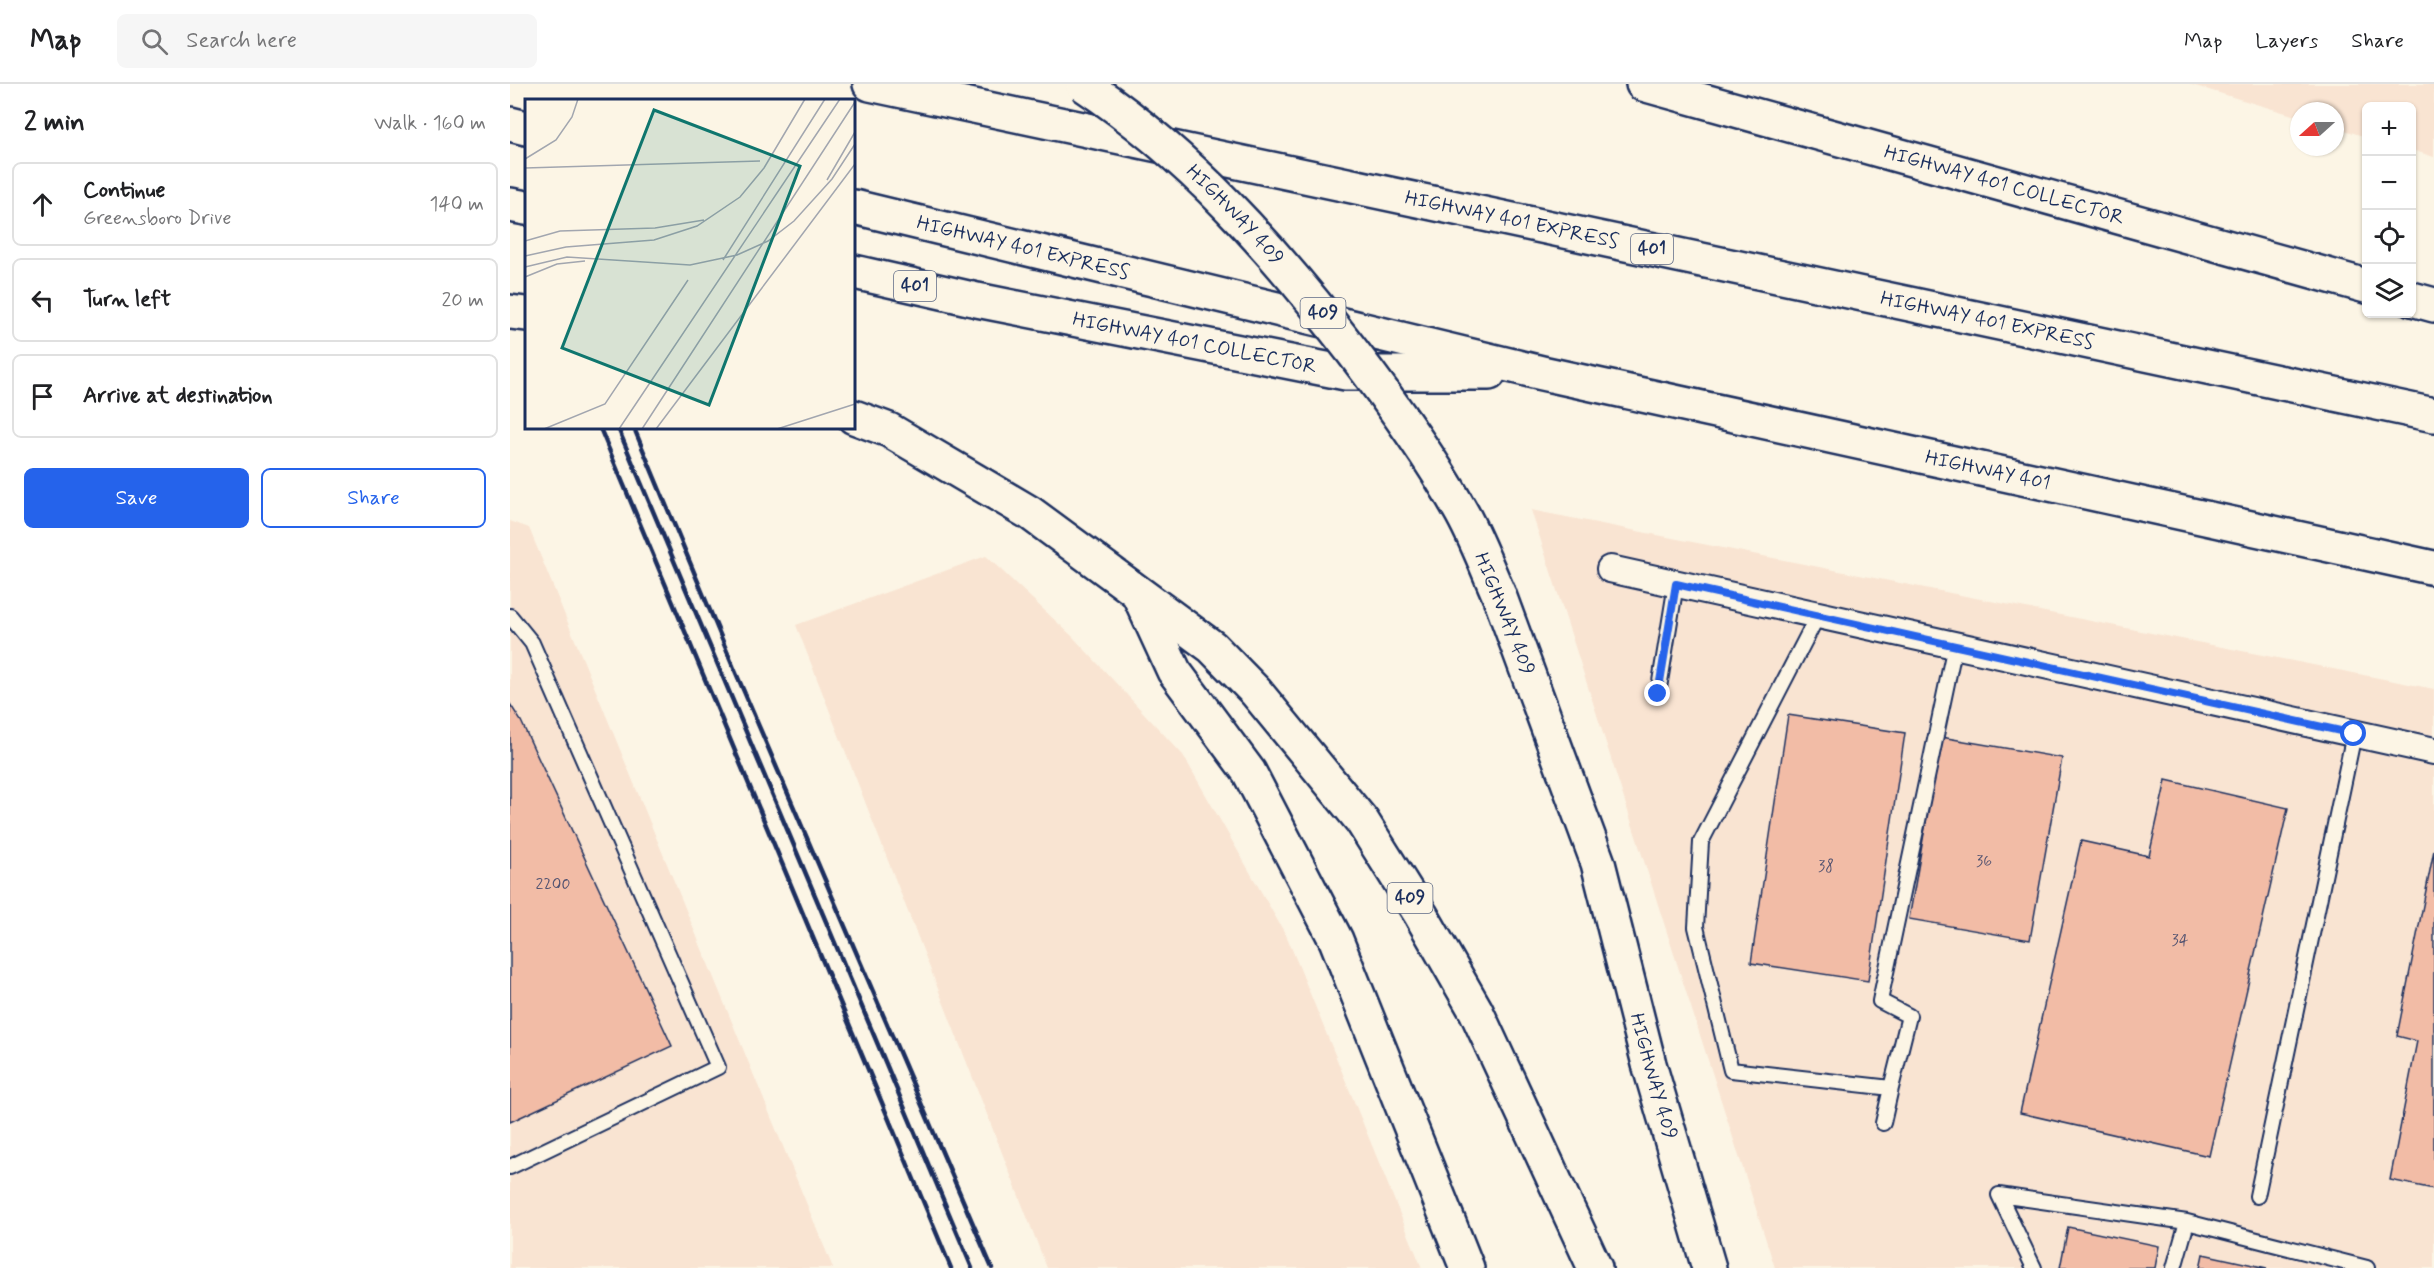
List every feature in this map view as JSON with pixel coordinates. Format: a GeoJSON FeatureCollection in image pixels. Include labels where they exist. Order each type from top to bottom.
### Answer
{"type":"FeatureCollection","features":[{"type":"Feature","properties":{"kind":"highway","name":"HIGHWAY 401 EXPRESS"},"geometry":{"type":"LineString","coordinates":[[870,84],[2434,415]]}},
{"type":"Feature","properties":{"kind":"highway","name":"HIGHWAY 409"},"geometry":{"type":"LineString","coordinates":[[1083,84],[1122,110],[1211,188],[1307,292],[1407,424],[1460,509],[1499,595],[1598,862],[1649,1064],[1709,1268]]}},
{"type":"Feature","properties":{"kind":"highway","name":"HIGHWAY 401 COLLECTOR"},"geometry":{"type":"LineString","coordinates":[[1643,84],[2362,285]]}},
{"type":"Feature","properties":{"kind":"highway"},"geometry":{"type":"LineString","coordinates":[[510,124],[525,128]]}},
{"type":"Feature","properties":{"kind":"highway"},"geometry":{"type":"LineString","coordinates":[[510,205],[525,208]]}},
{"type":"Feature","properties":{"kind":"highway","name":"HIGHWAY 401 EXPRESS"},"geometry":{"type":"LineString","coordinates":[[855,207],[1542,373]]}},
{"type":"Feature","properties":{"kind":"highway","name":"HIGHWAY 401 COLLECTOR"},"geometry":{"type":"LineString","coordinates":[[855,272],[977,300],[1346,373],[1542,373]]}},
{"type":"Feature","properties":{"kind":"highway"},"geometry":{"type":"LineString","coordinates":[[2416,300],[2434,305]]}},
{"type":"Feature","properties":{"kind":"highway"},"geometry":{"type":"LineString","coordinates":[[510,312],[525,315]]}},
{"type":"Feature","properties":{"kind":"highway","name":"HIGHWAY 401"},"geometry":{"type":"LineString","coordinates":[[1542,373],[2434,568]]}},
{"type":"Feature","properties":{"kind":"highway","name":"409"},"geometry":{"type":"LineString","coordinates":[[855,417],[890,430],[1030,513],[1212,647],[1241,677],[1362,820],[1421,915],[1476,1011],[1595,1268]]}},
{"type":"Feature","properties":{"kind":"highway"},"geometry":{"type":"LineString","coordinates":[[1137,590],[1174,671],[1249,772],[1336,940],[1467,1268]]}},
{"type":"Feature","properties":{"kind":"highway"},"geometry":{"type":"LineString","coordinates":[[1695,1220],[1719,1268]]}},
{"type":"Feature","properties":{"kind":"street"},"geometry":{"type":"LineString","coordinates":[[1610,569],[2434,751]]}},
{"type":"Feature","properties":{"kind":"lane"},"geometry":{"type":"LineString","coordinates":[[1658,694],[1676,584]]}},
{"type":"Feature","properties":{"kind":"lane"},"geometry":{"type":"LineString","coordinates":[[1818,615],[1701,842],[1696,927],[1731,1070],[1891,1088]]}},
{"type":"Feature","properties":{"kind":"lane"},"geometry":{"type":"LineString","coordinates":[[510,616],[532,643],[718,1067],[510,1167]]}},
{"type":"Feature","properties":{"kind":"lane"},"geometry":{"type":"LineString","coordinates":[[1883,1123],[1909,1016],[1880,1001],[1955,645]]}},
{"type":"Feature","properties":{"kind":"lane"},"geometry":{"type":"LineString","coordinates":[[2257,1196],[2354,734]]}},
{"type":"Feature","properties":{"kind":"lane"},"geometry":{"type":"LineString","coordinates":[[2034,1268],[1999,1195],[2187,1222],[2367,1268]]}},
{"type":"Feature","properties":{"kind":"lane"},"geometry":{"type":"LineString","coordinates":[[2174,1268],[2187,1222]]}},
{"type":"Feature","properties":{"kind":"shaded area"},"geometry":{"type":"Polygon","coordinates":[[[2189,84],[2434,84],[2434,157],[2416,151],[2416,102],[2362,102],[2362,136],[2344,130],[2344,102],[2290,102],[2290,114],[2189,84]]]}},
{"type":"Feature","properties":{"kind":"shaded area"},"geometry":{"type":"Polygon","coordinates":[[[1531,510],[2434,689],[2434,1268],[1775,1268],[1531,510]]]}},
{"type":"Feature","properties":{"kind":"shaded area"},"geometry":{"type":"Polygon","coordinates":[[[510,521],[529,528],[833,1268],[510,1268],[510,521]]]}},
{"type":"Feature","properties":{"kind":"shaded area"},"geometry":{"type":"Polygon","coordinates":[[[986,556],[1072,636],[1183,755],[1287,937],[1422,1268],[1047,1268],[796,625],[986,556]]]}},
{"type":"Feature","properties":{"kind":"building"},"geometry":{"type":"Polygon","coordinates":[[[510,704],[521,721],[672,1046],[510,1122],[510,704]]]}},
{"type":"Feature","properties":{"kind":"building"},"geometry":{"type":"Polygon","coordinates":[[[1788,715],[1905,733],[1868,981],[1751,963],[1788,715]]]}},
{"type":"Feature","properties":{"kind":"building"},"geometry":{"type":"Polygon","coordinates":[[[1941,737],[2062,758],[2030,940],[1909,919],[1941,737]]]}},
{"type":"Feature","properties":{"kind":"building"},"geometry":{"type":"Polygon","coordinates":[[[2166,780],[2288,808],[2209,1156],[2020,1113],[2081,841],[2149,856],[2166,780]]]}},
{"type":"Feature","properties":{"kind":"building"},"geometry":{"type":"Polygon","coordinates":[[[2434,850],[2434,1189],[2390,1180],[2417,1041],[2397,1036],[2434,850]]]}},
{"type":"Feature","properties":{"kind":"building"},"geometry":{"type":"Polygon","coordinates":[[[2068,1227],[2159,1246],[2155,1268],[2060,1268],[2068,1227]]]}},
{"type":"Feature","properties":{"kind":"building"},"geometry":{"type":"Polygon","coordinates":[[[2203,1254],[2267,1268],[2200,1268],[2203,1254]]]}},
{"type":"Feature","properties":{"kind":"railway"},"geometry":{"type":"LineString","coordinates":[[600,429],[951,1268]]}},
{"type":"Feature","properties":{"kind":"railway"},"geometry":{"type":"LineString","coordinates":[[618,429],[972,1268]]}},
{"type":"Feature","properties":{"kind":"railway"},"geometry":{"type":"LineString","coordinates":[[634,429],[736,673],[992,1268]]}},
{"type":"Feature","properties":{"kind":"route"},"geometry":{"type":"LineString","coordinates":[[1658,694],[1676,584],[2354,734]]}}]}
